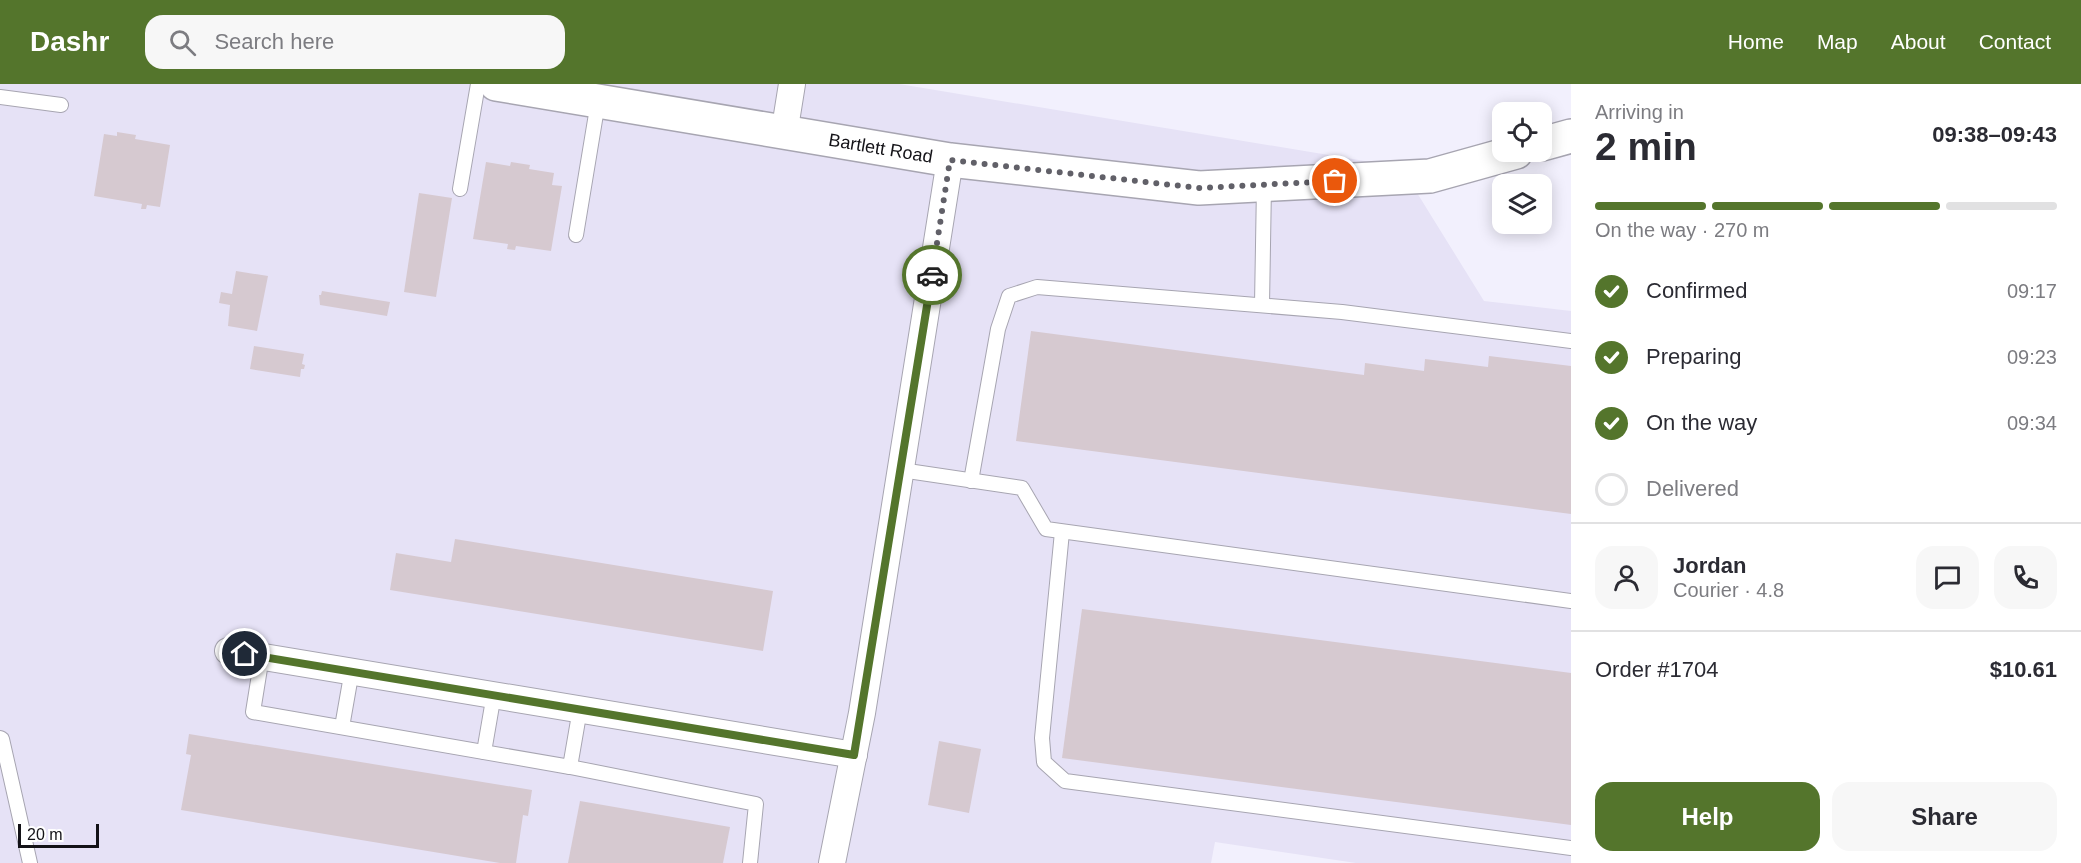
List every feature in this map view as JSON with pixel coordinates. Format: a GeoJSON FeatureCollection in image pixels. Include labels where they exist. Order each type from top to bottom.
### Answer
{"type":"FeatureCollection","features":[{"type":"Feature","properties":{"kind":"main road","name":"Bartlett Road"},"geometry":{"type":"LineString","coordinates":[[496,84],[950,160],[1199,188],[1430,176],[1492,159]]}},
{"type":"Feature","properties":{"kind":"main road"},"geometry":{"type":"LineString","coordinates":[[1552,141],[1571,136]]}},
{"type":"Feature","properties":{"kind":"street"},"geometry":{"type":"LineString","coordinates":[[784,134],[792,84]]}},
{"type":"Feature","properties":{"kind":"street"},"geometry":{"type":"LineString","coordinates":[[834,862],[901,471],[950,160]]}},
{"type":"Feature","properties":{"kind":"street"},"geometry":{"type":"LineString","coordinates":[[228,651],[854,755]]}},
{"type":"Feature","properties":{"kind":"lane"},"geometry":{"type":"LineString","coordinates":[[460,189],[478,84]]}},
{"type":"Feature","properties":{"kind":"lane"},"geometry":{"type":"LineString","coordinates":[[0,97],[62,105]]}},
{"type":"Feature","properties":{"kind":"lane"},"geometry":{"type":"LineString","coordinates":[[576,235],[598,102]]}},
{"type":"Feature","properties":{"kind":"lane"},"geometry":{"type":"LineString","coordinates":[[1262,305],[1264,185]]}},
{"type":"Feature","properties":{"kind":"lane"},"geometry":{"type":"LineString","coordinates":[[970,481],[998,329],[1010,296],[1037,286],[1342,312],[1571,341]]}},
{"type":"Feature","properties":{"kind":"lane"},"geometry":{"type":"LineString","coordinates":[[901,471],[1022,488],[1046,529],[1571,602]]}},
{"type":"Feature","properties":{"kind":"lane"},"geometry":{"type":"LineString","coordinates":[[1062,532],[1042,738],[1044,762],[1065,781],[1571,848]]}},
{"type":"Feature","properties":{"kind":"lane"},"geometry":{"type":"LineString","coordinates":[[262,656],[253,712],[570,767],[756,804],[750,863]]}},
{"type":"Feature","properties":{"kind":"lane"},"geometry":{"type":"LineString","coordinates":[[342,727],[352,670]]}},
{"type":"Feature","properties":{"kind":"lane"},"geometry":{"type":"LineString","coordinates":[[484,752],[494,694]]}},
{"type":"Feature","properties":{"kind":"lane"},"geometry":{"type":"LineString","coordinates":[[570,767],[580,709]]}},
{"type":"Feature","properties":{"kind":"lane"},"geometry":{"type":"LineString","coordinates":[[0,738],[30,863]]}},
{"type":"Feature","properties":{"kind":"shaded area"},"geometry":{"type":"Polygon","coordinates":[[[0,84],[899,84],[1401,167],[1484,301],[1571,311],[1571,863],[1356,863],[1215,842],[1211,863],[0,863],[0,84]]]}},
{"type":"Feature","properties":{"kind":"building"},"geometry":{"type":"Polygon","coordinates":[[[117,132],[136,135],[135,139],[170,145],[160,207],[147,205],[146,209],[141,209],[142,204],[94,196],[104,134],[117,136],[117,132]]]}},
{"type":"Feature","properties":{"kind":"building"},"geometry":{"type":"Polygon","coordinates":[[[486,162],[510,166],[511,162],[530,165],[529,169],[554,173],[552,185],[562,186],[551,251],[516,246],[515,250],[507,249],[508,244],[473,239],[486,162]]]}},
{"type":"Feature","properties":{"kind":"building"},"geometry":{"type":"Polygon","coordinates":[[[419,193],[452,198],[436,297],[404,292],[419,193]]]}},
{"type":"Feature","properties":{"kind":"building"},"geometry":{"type":"Polygon","coordinates":[[[236,271],[268,276],[257,331],[228,326],[230,305],[219,303],[221,292],[232,294],[236,271]]]}},
{"type":"Feature","properties":{"kind":"building"},"geometry":{"type":"Polygon","coordinates":[[[322,291],[390,302],[387,316],[320,305],[319,295],[322,291]]]}},
{"type":"Feature","properties":{"kind":"building"},"geometry":{"type":"Polygon","coordinates":[[[1031,331],[1364,375],[1365,363],[1424,371],[1425,359],[1488,367],[1489,356],[1571,366],[1571,514],[1016,441],[1031,331]]]}},
{"type":"Feature","properties":{"kind":"building"},"geometry":{"type":"Polygon","coordinates":[[[254,346],[304,354],[302,364],[305,365],[304,369],[301,369],[300,377],[250,369],[254,346]]]}},
{"type":"Feature","properties":{"kind":"building"},"geometry":{"type":"Polygon","coordinates":[[[455,539],[773,591],[763,651],[390,590],[396,553],[451,562],[455,539]]]}},
{"type":"Feature","properties":{"kind":"building"},"geometry":{"type":"Polygon","coordinates":[[[1082,609],[1571,673],[1571,825],[1062,758],[1082,609]]]}},
{"type":"Feature","properties":{"kind":"building"},"geometry":{"type":"Polygon","coordinates":[[[189,734],[532,790],[528,816],[523,815],[516,863],[500,863],[181,810],[191,755],[186,754],[189,734]]]}},
{"type":"Feature","properties":{"kind":"building"},"geometry":{"type":"Polygon","coordinates":[[[939,741],[981,749],[969,813],[928,805],[939,741]]]}},
{"type":"Feature","properties":{"kind":"building"},"geometry":{"type":"Polygon","coordinates":[[[580,801],[730,827],[723,863],[568,863],[580,801]]]}},
{"type":"Feature","properties":{"kind":"way so far"},"geometry":{"type":"LineString","coordinates":[[932,275],[950,160],[1199,188],[1335,181]]}},
{"type":"Feature","properties":{"kind":"route"},"geometry":{"type":"LineString","coordinates":[[245,654],[854,755],[932,275]]}}]}
